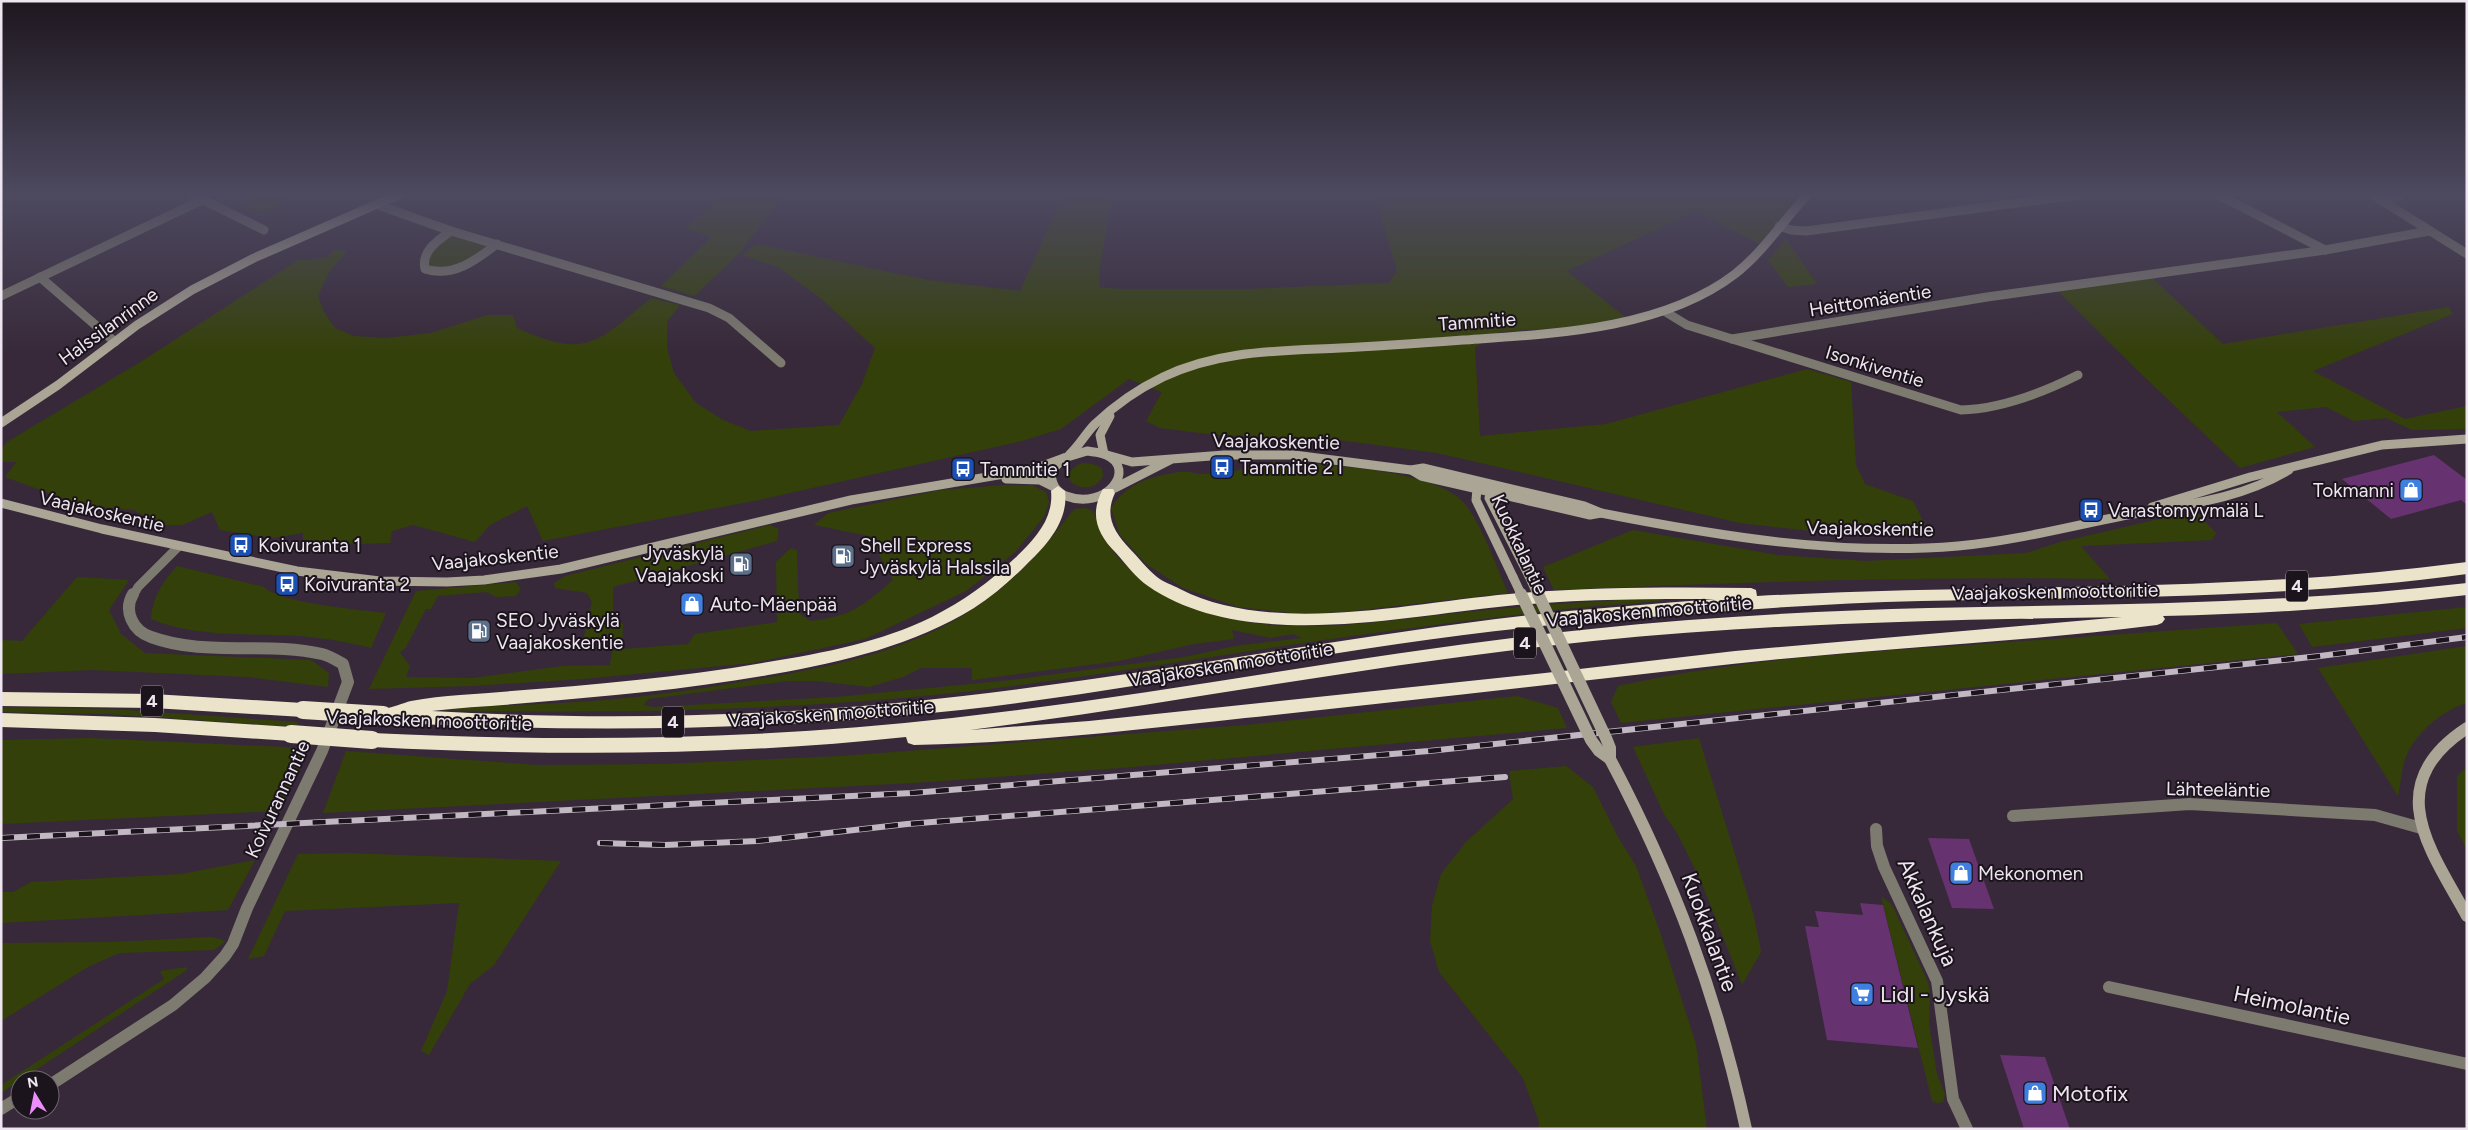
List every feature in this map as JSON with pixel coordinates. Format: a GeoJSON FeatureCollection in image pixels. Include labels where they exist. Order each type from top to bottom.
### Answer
{"type":"FeatureCollection","features":[{"type":"Feature","properties":{"kind":"highway"},"geometry":{"type":"LineString","coordinates":[[383,715],[416,706],[454,701],[623,688],[721,676],[800,664],[854,652],[900,638],[936,623],[970,603],[994,588],[1015,568],[1042,538],[1056,516],[1061,502],[1056,489]]}},
{"type":"Feature","properties":{"kind":"highway"},"geometry":{"type":"LineString","coordinates":[[1110,491],[1101,504],[1102,518],[1120,550],[1137,569],[1155,583],[1179,597],[1205,607],[1239,615],[1312,620],[1584,595],[1758,594],[1802,599]]}},
{"type":"Feature","properties":{"kind":"highway","name":"Vaajakosken moottoritie"},"geometry":{"type":"LineString","coordinates":[[1,699],[135,700],[502,721],[653,722],[898,709],[1095,685],[1495,626],[1802,599],[2215,590],[2368,581],[2467,568]]}},
{"type":"Feature","properties":{"kind":"highway","name":"Vaajakosken moottoritie"},"geometry":{"type":"LineString","coordinates":[[1,720],[118,724],[474,745],[608,746],[763,741],[872,733],[1010,718],[1388,661],[1602,634],[1858,617],[2182,611],[2306,605],[2467,589]]}},
{"type":"Feature","properties":{"kind":"highway"},"geometry":{"type":"LineString","coordinates":[[872,733],[917,738],[966,738],[1099,727],[1569,677],[1735,657],[2107,626],[2153,620],[2182,611]]}},
{"type":"Feature","properties":{"kind":"main road","name":"Halssilanrinne"},"geometry":{"type":"LineString","coordinates":[[3,421],[168,305],[231,269],[280,248]]}},
{"type":"Feature","properties":{"kind":"main road","name":"Tammitie"},"geometry":{"type":"LineString","coordinates":[[1066,457],[1098,422],[1136,392],[1190,365],[1232,356],[1548,334],[1608,325],[1664,311],[1722,283],[1758,255],[1763,248]]}},
{"type":"Feature","properties":{"kind":"main road","name":"Tammitie"},"geometry":{"type":"LineString","coordinates":[[1106,454],[1100,435],[1105,422],[1117,407]]}},
{"type":"Feature","properties":{"kind":"main road","name":"Vaajakoskentie"},"geometry":{"type":"LineString","coordinates":[[1491,493],[1568,511],[1590,515],[1601,514],[1725,536],[1803,545],[1903,549],[2010,540],[2137,513],[2197,503],[2274,481],[2289,470],[2382,445],[2415,441],[2467,440]]}},
{"type":"Feature","properties":{"kind":"main road"},"geometry":{"type":"LineString","coordinates":[[1087,451],[1106,454],[1117,464],[1120,470],[1120,477],[1110,491],[1094,499],[1073,499],[1056,489],[1051,481],[1051,471],[1066,457],[1087,451]]}},
{"type":"Feature","properties":{"kind":"main road","name":"Vaajakoskentie"},"geometry":{"type":"LineString","coordinates":[[1106,454],[1126,462],[1224,455],[1294,456],[1344,460],[1411,470],[1421,476],[1591,507],[1601,514]]}},
{"type":"Feature","properties":{"kind":"main road","name":"Vaajakoskentie"},"geometry":{"type":"LineString","coordinates":[[1,503],[31,512],[179,546],[297,571],[344,578],[416,582],[484,580],[561,569],[851,500],[1034,469],[1066,457]]}},
{"type":"Feature","properties":{"kind":"main road","name":"Vaajakoskentie"},"geometry":{"type":"LineString","coordinates":[[1110,491],[1133,477],[1170,460]]}},
{"type":"Feature","properties":{"kind":"main road","name":"Vaajakoskentie"},"geometry":{"type":"LineString","coordinates":[[962,480],[1030,479],[1040,480],[1056,489]]}},
{"type":"Feature","properties":{"kind":"main road","name":"Kuokkalantie"},"geometry":{"type":"LineString","coordinates":[[1569,677],[1513,577],[1476,500],[1481,486],[1491,493],[1489,498],[1529,576],[1569,677],[1591,740],[1599,751],[1610,759],[1662,862],[1691,937],[1732,1068],[1746,1129]]}},
{"type":"Feature","properties":{"kind":"main road"},"geometry":{"type":"LineString","coordinates":[[2467,728],[2448,741],[2434,757],[2425,775],[2420,794],[2421,828],[2467,916]]}},
{"type":"Feature","properties":{"kind":"street"},"geometry":{"type":"LineString","coordinates":[[1,296],[102,248]]}},
{"type":"Feature","properties":{"kind":"street"},"geometry":{"type":"LineString","coordinates":[[433,248],[427,253],[423,261],[425,269],[440,273],[457,269],[491,248]]}},
{"type":"Feature","properties":{"kind":"street"},"geometry":{"type":"LineString","coordinates":[[509,248],[709,308],[729,318],[781,363]]}},
{"type":"Feature","properties":{"kind":"street"},"geometry":{"type":"LineString","coordinates":[[2321,248],[2325,250]]}},
{"type":"Feature","properties":{"kind":"street","name":"Heittomäentie"},"geometry":{"type":"LineString","coordinates":[[1732,338],[1987,297],[2337,248]]}},
{"type":"Feature","properties":{"kind":"street"},"geometry":{"type":"LineString","coordinates":[[40,277],[115,342]]}},
{"type":"Feature","properties":{"kind":"street","name":"Isonkiventie"},"geometry":{"type":"LineString","coordinates":[[1664,311],[1687,324],[1960,410],[1982,408],[2060,385],[2078,375]]}},
{"type":"Feature","properties":{"kind":"street","name":"Koivurannantie"},"geometry":{"type":"LineString","coordinates":[[60,1078],[173,1005],[205,978],[225,956],[233,944],[247,908],[322,751],[348,682],[343,664],[334,658],[322,654],[276,649],[186,645],[150,637],[140,631],[133,624],[129,615],[131,598],[138,587],[179,546]]}},
{"type":"Feature","properties":{"kind":"street","name":"Lähteeläntie"},"geometry":{"type":"LineString","coordinates":[[2012,816],[2190,804],[2375,815],[2421,828]]}},
{"type":"Feature","properties":{"kind":"street","name":"Akkalankuja"},"geometry":{"type":"LineString","coordinates":[[1876,829],[1877,846],[1884,868],[1937,981],[1953,1099],[1967,1129]]}},
{"type":"Feature","properties":{"kind":"street","name":"Heimolantie"},"geometry":{"type":"LineString","coordinates":[[2109,987],[2467,1064]]}},
{"type":"Feature","properties":{"kind":"green space"},"geometry":{"type":"Polygon","coordinates":[[[436,248],[484,248],[462,264],[449,268],[431,266],[428,263],[436,248]]]}},
{"type":"Feature","properties":{"kind":"green space"},"geometry":{"type":"Polygon","coordinates":[[[700,248],[744,248],[694,296],[661,286],[700,248]]]}},
{"type":"Feature","properties":{"kind":"green space"},"geometry":{"type":"Polygon","coordinates":[[[751,248],[774,248],[928,280],[1020,291],[1039,248],[1103,248],[1099,273],[1100,287],[1119,289],[1245,289],[1389,283],[1397,271],[1390,248],[1617,248],[1567,271],[1625,317],[1583,326],[1500,332],[1475,347],[1480,436],[1606,424],[1807,369],[1851,382],[1856,465],[1865,484],[1913,501],[1929,533],[1839,534],[1740,523],[1437,453],[1339,440],[1216,435],[1160,428],[1146,421],[1162,392],[1129,379],[1061,429],[1022,441],[759,500],[543,541],[527,506],[490,525],[475,542],[413,525],[392,531],[390,543],[329,545],[303,540],[303,533],[273,538],[220,530],[212,512],[182,525],[160,525],[134,510],[81,505],[5,477],[16,462],[1,462],[1,450],[7,442],[142,361],[298,260],[325,258],[335,250],[347,251],[328,274],[318,296],[324,312],[335,328],[354,336],[386,338],[431,333],[487,315],[513,315],[517,328],[541,338],[560,343],[576,344],[590,342],[603,335],[651,298],[680,305],[667,322],[667,348],[674,373],[696,403],[723,420],[751,431],[839,425],[862,384],[875,348],[819,297],[778,267],[742,255],[751,248]]]}},
{"type":"Feature","properties":{"kind":"green space"},"geometry":{"type":"Polygon","coordinates":[[[1779,248],[1792,248],[1817,284],[1788,287],[1768,260],[1779,248]]]}},
{"type":"Feature","properties":{"kind":"green space"},"geometry":{"type":"Polygon","coordinates":[[[2149,275],[2223,344],[2449,307],[2453,314],[2313,371],[2405,419],[2467,406],[2467,429],[2412,430],[2386,418],[2354,421],[2326,407],[2277,412],[2315,447],[2240,468],[2134,367],[2055,288],[2149,275]]]}},
{"type":"Feature","properties":{"kind":"green space"},"geometry":{"type":"Polygon","coordinates":[[[1272,462],[1317,464],[1374,470],[1403,475],[1450,492],[1465,504],[1478,524],[1508,593],[1344,612],[1301,614],[1238,607],[1183,588],[1146,564],[1120,535],[1111,508],[1124,492],[1141,482],[1180,472],[1220,473],[1272,462]]]}},
{"type":"Feature","properties":{"kind":"green space"},"geometry":{"type":"Polygon","coordinates":[[[1083,463],[1093,464],[1102,468],[1103,476],[1097,484],[1081,487],[1072,483],[1069,476],[1071,470],[1083,463]]]}},
{"type":"Feature","properties":{"kind":"green space"},"geometry":{"type":"Polygon","coordinates":[[[1031,485],[1046,492],[1049,502],[1044,517],[1015,552],[966,591],[865,639],[752,663],[583,679],[472,686],[369,689],[416,591],[516,582],[521,589],[516,596],[496,597],[486,592],[438,596],[431,609],[426,609],[405,649],[400,652],[410,666],[406,677],[473,678],[562,666],[610,665],[614,639],[583,640],[592,602],[587,593],[555,588],[554,583],[565,576],[770,525],[779,529],[777,541],[613,587],[613,615],[623,624],[622,649],[688,644],[695,634],[777,622],[776,562],[791,548],[797,550],[799,613],[810,621],[824,619],[846,613],[864,604],[893,580],[869,536],[814,525],[828,513],[941,490],[1031,485]]]}},
{"type":"Feature","properties":{"kind":"green space"},"geometry":{"type":"Polygon","coordinates":[[[1085,508],[1093,511],[1113,551],[1118,557],[1136,575],[1162,593],[1197,609],[1232,619],[1269,625],[1345,625],[1558,604],[1658,598],[1664,600],[1457,622],[1329,639],[1068,679],[897,698],[700,710],[568,712],[436,710],[591,701],[658,694],[824,667],[877,653],[928,634],[953,621],[990,597],[1029,562],[1074,509],[1085,508]],[[1232,630],[1234,639],[1194,644],[1119,661],[972,680],[972,668],[921,668],[903,677],[869,687],[816,681],[788,681],[648,699],[644,705],[653,707],[836,697],[1002,681],[1184,657],[1235,646],[1302,638],[1293,634],[1271,638],[1232,630]]]}},
{"type":"Feature","properties":{"kind":"green space"},"geometry":{"type":"Polygon","coordinates":[[[2198,514],[2216,533],[2212,540],[2081,546],[2110,579],[1832,580],[1554,590],[1543,567],[1633,530],[1778,555],[1866,561],[2026,553],[2060,542],[2159,519],[2198,514]]]}},
{"type":"Feature","properties":{"kind":"green space"},"geometry":{"type":"Polygon","coordinates":[[[177,566],[264,587],[273,593],[303,601],[340,608],[386,613],[371,648],[335,640],[280,635],[224,634],[169,625],[151,619],[152,611],[159,590],[177,566]]]}},
{"type":"Feature","properties":{"kind":"green space"},"geometry":{"type":"Polygon","coordinates":[[[77,577],[129,580],[109,610],[121,634],[145,653],[311,660],[329,673],[328,687],[248,677],[93,670],[1,674],[1,640],[22,641],[77,577]]]}},
{"type":"Feature","properties":{"kind":"green space"},"geometry":{"type":"Polygon","coordinates":[[[2467,607],[2467,628],[2312,647],[2299,624],[2467,607]]]}},
{"type":"Feature","properties":{"kind":"green space"},"geometry":{"type":"Polygon","coordinates":[[[2277,623],[2298,654],[1621,723],[1611,702],[1618,686],[1702,670],[1786,659],[2277,623]]]}},
{"type":"Feature","properties":{"kind":"green space"},"geometry":{"type":"Polygon","coordinates":[[[2467,646],[2467,703],[2440,717],[2416,739],[2404,761],[2398,796],[2318,668],[2467,646]]]}},
{"type":"Feature","properties":{"kind":"green space"},"geometry":{"type":"Polygon","coordinates":[[[1517,696],[1558,708],[1567,728],[1120,768],[913,783],[323,813],[346,751],[537,765],[664,764],[841,756],[1246,725],[1517,696]]]}},
{"type":"Feature","properties":{"kind":"green space"},"geometry":{"type":"Polygon","coordinates":[[[1,707],[112,709],[298,722],[295,727],[108,714],[1,712],[1,707]]]}},
{"type":"Feature","properties":{"kind":"green space"},"geometry":{"type":"Polygon","coordinates":[[[91,738],[285,747],[308,751],[279,811],[1,824],[1,740],[91,738]]]}},
{"type":"Feature","properties":{"kind":"green space"},"geometry":{"type":"Polygon","coordinates":[[[1699,738],[1754,916],[1761,952],[1742,985],[1700,879],[1677,833],[1664,814],[1633,747],[1699,738]]]}},
{"type":"Feature","properties":{"kind":"green space"},"geometry":{"type":"Polygon","coordinates":[[[1566,766],[1593,787],[1618,837],[1636,866],[1659,929],[1696,1044],[1707,1129],[1538,1129],[1539,1122],[1523,1078],[1439,972],[1430,941],[1432,905],[1441,874],[1466,842],[1513,799],[1509,771],[1566,766]]]}},
{"type":"Feature","properties":{"kind":"green space"},"geometry":{"type":"Polygon","coordinates":[[[2467,767],[2467,850],[2457,831],[2457,776],[2467,767]]]}},
{"type":"Feature","properties":{"kind":"green space"},"geometry":{"type":"Polygon","coordinates":[[[347,853],[561,861],[494,965],[470,984],[429,1055],[421,1051],[447,991],[459,903],[285,911],[264,956],[248,959],[298,854],[347,853]]]}},
{"type":"Feature","properties":{"kind":"green space"},"geometry":{"type":"Polygon","coordinates":[[[255,860],[228,910],[1,923],[1,892],[13,892],[31,882],[181,874],[255,860]]]}},
{"type":"Feature","properties":{"kind":"green space"},"geometry":{"type":"Polygon","coordinates":[[[1881,896],[1892,905],[1927,980],[1930,990],[1929,1024],[1937,1074],[1945,1094],[1943,1102],[1937,1103],[1932,1101],[1881,896]]]}},
{"type":"Feature","properties":{"kind":"green space"},"geometry":{"type":"Polygon","coordinates":[[[212,937],[226,941],[214,950],[119,953],[88,967],[1,1021],[1,943],[112,942],[212,937]]]}},
{"type":"Feature","properties":{"kind":"green space"},"geometry":{"type":"Polygon","coordinates":[[[186,967],[187,970],[36,1070],[24,1070],[164,979],[160,971],[186,967]]]}},
{"type":"Feature","properties":{"kind":"green space"},"geometry":{"type":"Polygon","coordinates":[[[10,1079],[10,1087],[1,1093],[1,1085],[10,1079]]]}},
{"type":"Feature","properties":{"kind":"building","name":"Tokmanni"},"geometry":{"type":"Polygon","coordinates":[[[2434,455],[2467,480],[2467,505],[2461,500],[2391,519],[2342,479],[2434,455]]]}},
{"type":"Feature","properties":{"kind":"building","name":"Mekonomen"},"geometry":{"type":"Polygon","coordinates":[[[1928,838],[1969,839],[1994,909],[1952,908],[1928,838]]]}},
{"type":"Feature","properties":{"kind":"building","name":"Lidl - Jyskä"},"geometry":{"type":"Polygon","coordinates":[[[1860,903],[1883,905],[1918,1048],[1827,1040],[1805,926],[1819,927],[1815,911],[1863,915],[1860,903]]]}},
{"type":"Feature","properties":{"kind":"building","name":"Motofix"},"geometry":{"type":"Polygon","coordinates":[[[2000,1055],[2045,1057],[2070,1129],[2024,1129],[2000,1055]]]}},
{"type":"Feature","properties":{"kind":"railway"},"geometry":{"type":"LineString","coordinates":[[1,838],[912,793],[1429,751],[2320,656],[2467,637]]}},
{"type":"Feature","properties":{"kind":"railway"},"geometry":{"type":"LineString","coordinates":[[600,843],[665,845],[757,841],[907,824],[1505,777]]}},
{"type":"Feature","properties":{"kind":"place","name":"Tammitie 2 I"},"geometry":{"type":"Point","coordinates":[1222,467]}},
{"type":"Feature","properties":{"kind":"place","name":"Tammitie 1"},"geometry":{"type":"Point","coordinates":[963,469]}},
{"type":"Feature","properties":{"kind":"place","name":"Tokmanni"},"geometry":{"type":"Point","coordinates":[2411,490]}},
{"type":"Feature","properties":{"kind":"place","name":"Varastomyymälä L"},"geometry":{"type":"Point","coordinates":[2091,510]}},
{"type":"Feature","properties":{"kind":"place","name":"Koivuranta 1"},"geometry":{"type":"Point","coordinates":[241,545]}},
{"type":"Feature","properties":{"kind":"place","name":"Shell Express Jyväskylä Halssila"},"geometry":{"type":"Point","coordinates":[843,556]}},
{"type":"Feature","properties":{"kind":"place","name":"Jyväskylä Vaajakoski"},"geometry":{"type":"Point","coordinates":[741,564]}},
{"type":"Feature","properties":{"kind":"place","name":"Koivuranta 2"},"geometry":{"type":"Point","coordinates":[287,584]}},
{"type":"Feature","properties":{"kind":"place","name":"Auto-Mäenpää"},"geometry":{"type":"Point","coordinates":[692,604]}},
{"type":"Feature","properties":{"kind":"place","name":"SEO Jyväskylä Vaajakoskentie"},"geometry":{"type":"Point","coordinates":[479,631]}},
{"type":"Feature","properties":{"kind":"place","name":"Mekonomen"},"geometry":{"type":"Point","coordinates":[1961,873]}},
{"type":"Feature","properties":{"kind":"place","name":"Lidl - Jyskä"},"geometry":{"type":"Point","coordinates":[1862,994]}},
{"type":"Feature","properties":{"kind":"place","name":"Motofix"},"geometry":{"type":"Point","coordinates":[2035,1093]}}]}
